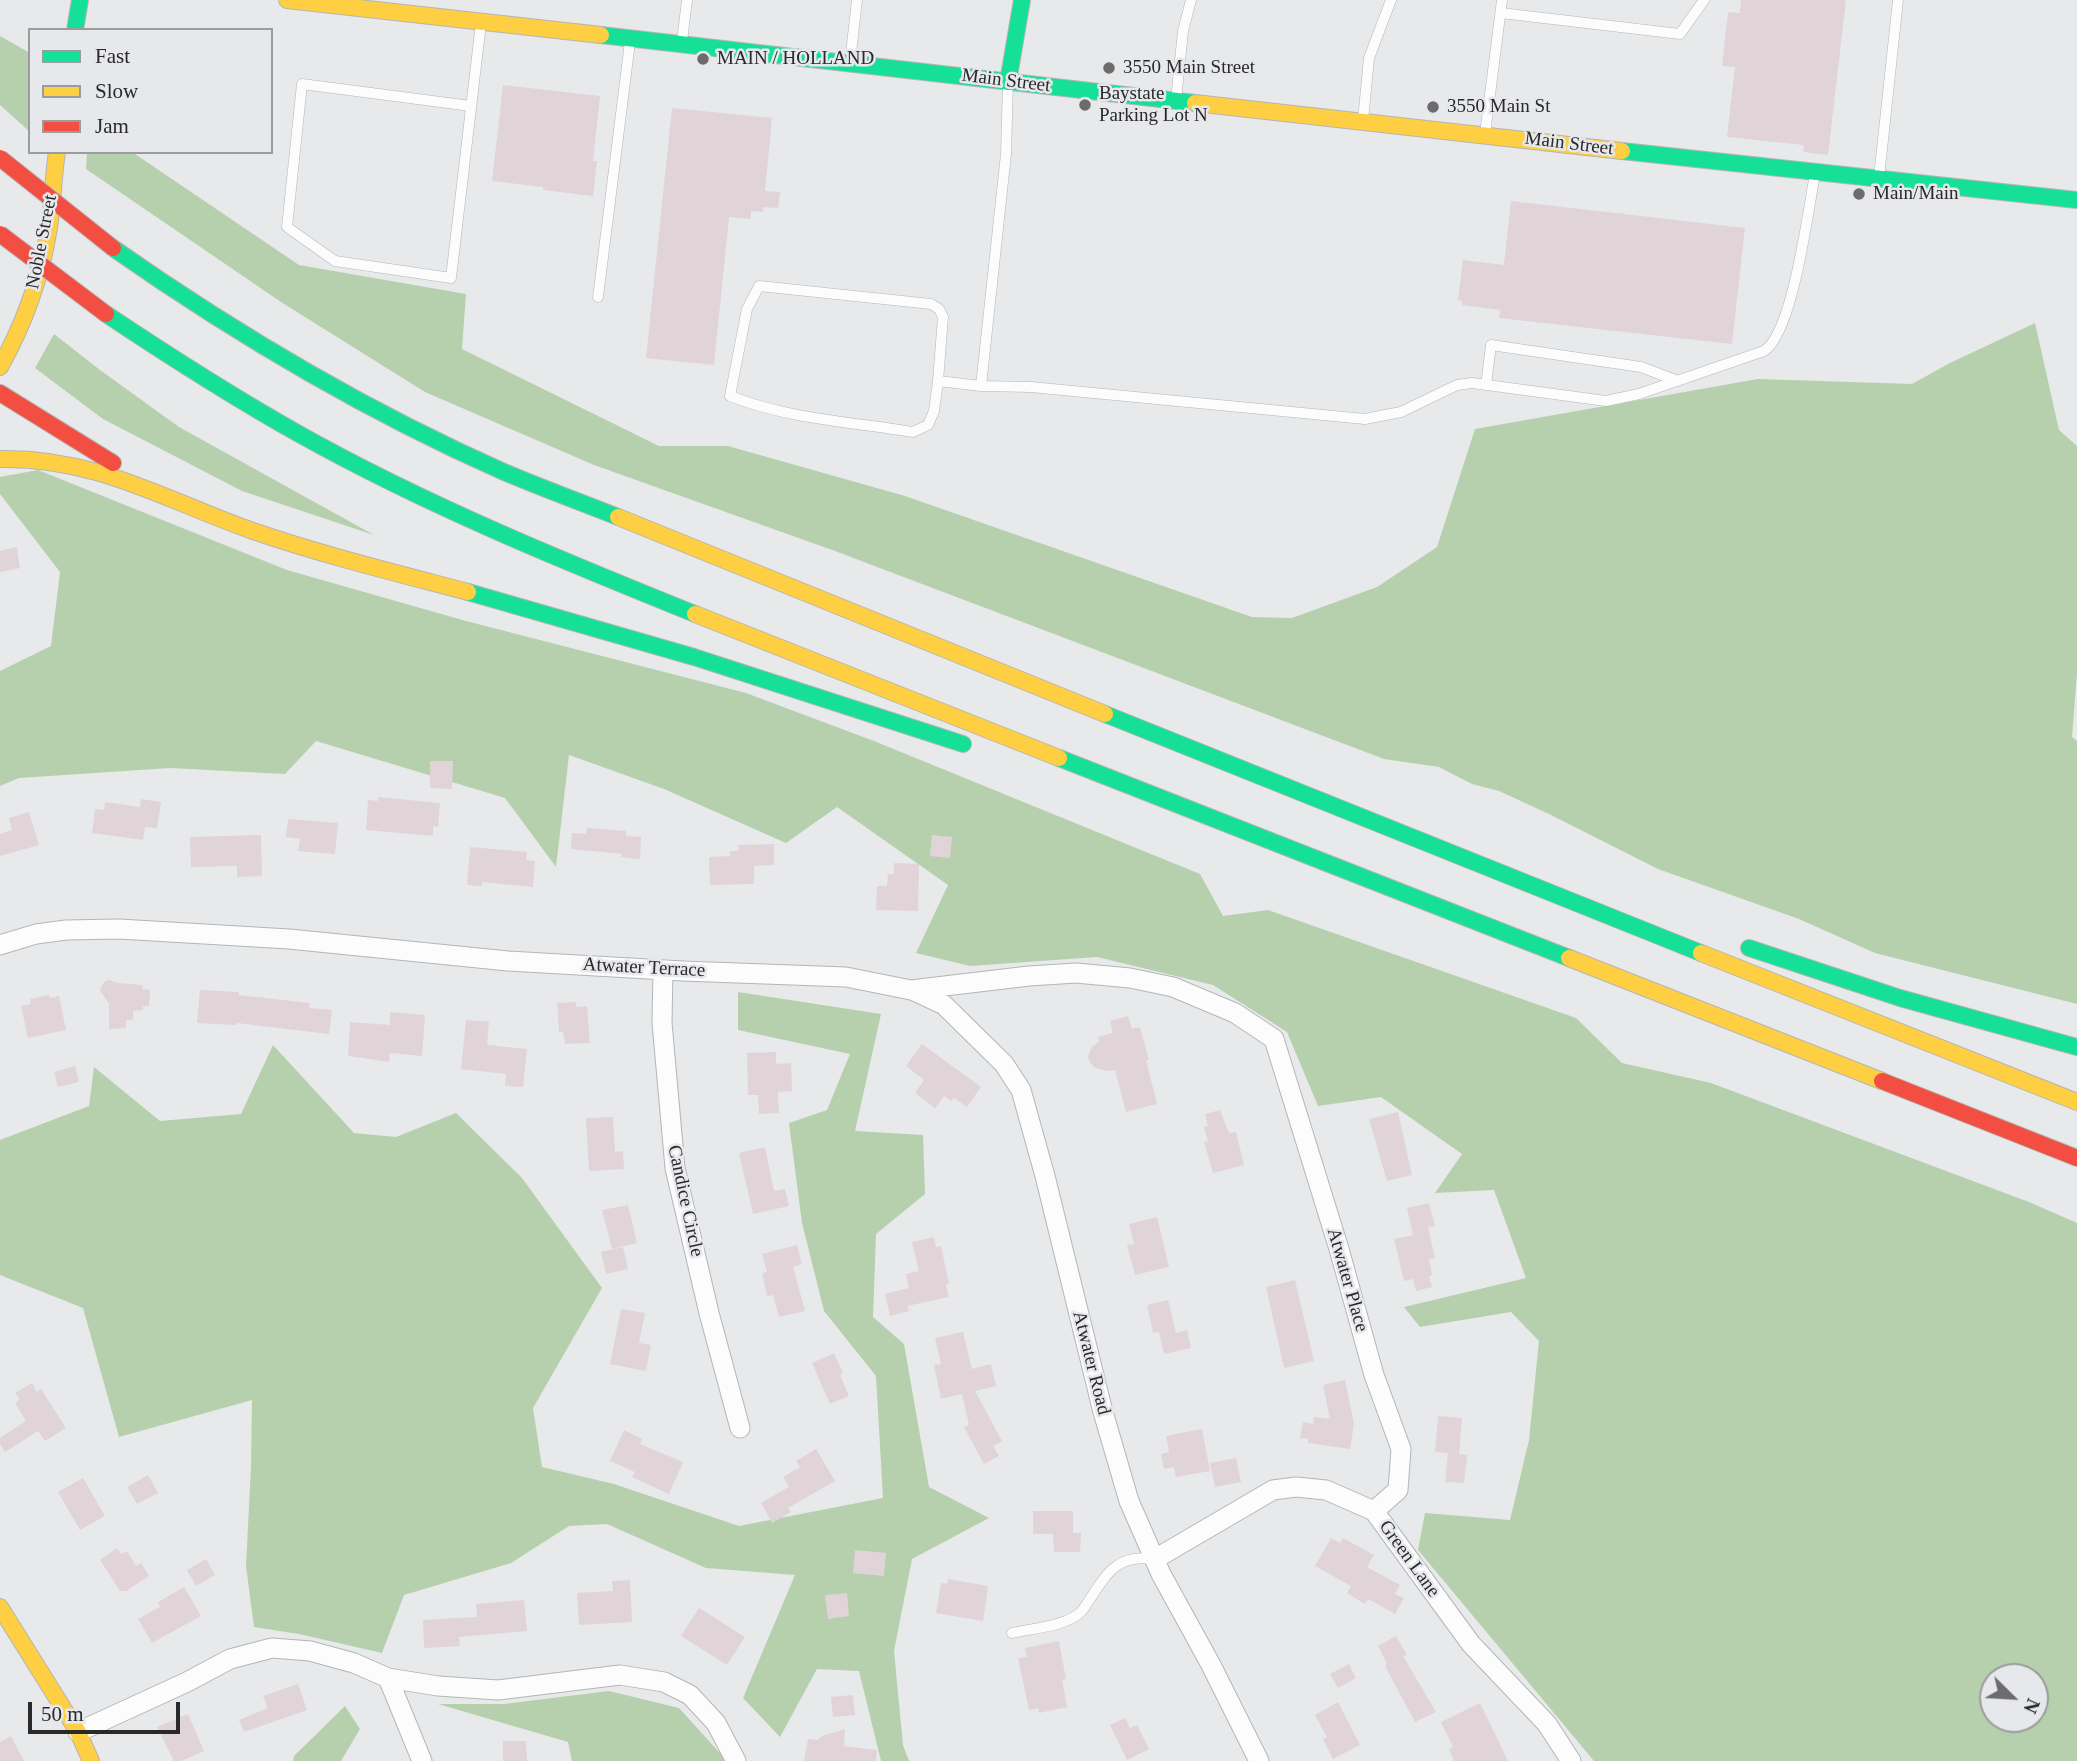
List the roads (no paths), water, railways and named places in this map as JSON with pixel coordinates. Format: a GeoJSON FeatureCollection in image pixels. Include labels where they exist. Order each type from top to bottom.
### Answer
{"type":"FeatureCollection","features":[{"type":"Feature","properties":{"kind":"main road"},"geometry":{"type":"LineString","coordinates":[[75,28],[80,0]]}},
{"type":"Feature","properties":{"kind":"main road","name":"Main Street"},"geometry":{"type":"LineString","coordinates":[[287,0],[419,8],[482,22],[1815,173],[2077,200]]}},
{"type":"Feature","properties":{"kind":"main road"},"geometry":{"type":"LineString","coordinates":[[1008,82],[1022,0]]}},
{"type":"Feature","properties":{"kind":"main road","name":"Noble Street"},"geometry":{"type":"LineString","coordinates":[[0,367],[17,336],[41,268],[49,226],[57,154]]}},
{"type":"Feature","properties":{"kind":"main road"},"geometry":{"type":"LineString","coordinates":[[0,158],[113,248],[216,319],[279,358],[372,409],[471,457],[1795,992],[2077,1102]]}},
{"type":"Feature","properties":{"kind":"main road"},"geometry":{"type":"LineString","coordinates":[[0,234],[106,314],[192,373],[347,462],[447,510],[718,624],[2077,1158]]}},
{"type":"Feature","properties":{"kind":"main road"},"geometry":{"type":"LineString","coordinates":[[0,393],[66,436],[177,500]]}},
{"type":"Feature","properties":{"kind":"main road"},"geometry":{"type":"LineString","coordinates":[[0,459],[20,457],[68,463],[177,500],[254,531],[656,645],[974,748]]}},
{"type":"Feature","properties":{"kind":"main road"},"geometry":{"type":"LineString","coordinates":[[1065,777],[1298,853]]}},
{"type":"Feature","properties":{"kind":"main road"},"geometry":{"type":"LineString","coordinates":[[1328,802],[1624,905]]}},
{"type":"Feature","properties":{"kind":"main road"},"geometry":{"type":"LineString","coordinates":[[1728,941],[1900,998],[2077,1046]]}},
{"type":"Feature","properties":{"kind":"main road"},"geometry":{"type":"LineString","coordinates":[[0,1607],[78,1732],[91,1761]]}},
{"type":"Feature","properties":{"kind":"street","name":"Atwater Terrace"},"geometry":{"type":"LineString","coordinates":[[0,945],[36,934],[66,930],[119,929],[289,939],[508,961],[846,977],[911,990],[1076,973],[1130,978],[1173,987],[1236,1013],[1274,1039]]}},
{"type":"Feature","properties":{"kind":"street","name":"Candice Circle"},"geometry":{"type":"LineString","coordinates":[[663,970],[662,1023],[675,1168],[709,1313],[740,1427]]}},
{"type":"Feature","properties":{"kind":"street","name":"Atwater Road"},"geometry":{"type":"LineString","coordinates":[[911,990],[944,1005],[1004,1064],[1021,1090],[1103,1412],[1129,1501],[1155,1559],[1259,1761]]}},
{"type":"Feature","properties":{"kind":"street","name":"Atwater Place"},"geometry":{"type":"LineString","coordinates":[[1274,1039],[1339,1249],[1374,1375],[1401,1449],[1398,1490],[1374,1511]]}},
{"type":"Feature","properties":{"kind":"street","name":"Green Lane"},"geometry":{"type":"LineString","coordinates":[[1155,1559],[1273,1490],[1296,1487],[1326,1490],[1374,1511],[1471,1644],[1547,1724],[1571,1761]]}},
{"type":"Feature","properties":{"kind":"street"},"geometry":{"type":"LineString","coordinates":[[78,1732],[187,1682],[230,1659],[272,1648],[310,1651],[354,1663],[388,1678],[438,1686],[498,1690],[620,1675],[664,1682],[690,1695],[716,1723],[736,1761]]}},
{"type":"Feature","properties":{"kind":"street"},"geometry":{"type":"LineString","coordinates":[[388,1678],[422,1761]]}},
{"type":"Feature","properties":{"kind":"lane"},"geometry":{"type":"LineString","coordinates":[[682,43],[687,0]]}},
{"type":"Feature","properties":{"kind":"lane"},"geometry":{"type":"LineString","coordinates":[[850,63],[857,0]]}},
{"type":"Feature","properties":{"kind":"lane"},"geometry":{"type":"LineString","coordinates":[[1176,101],[1183,32],[1191,0]]}},
{"type":"Feature","properties":{"kind":"lane"},"geometry":{"type":"LineString","coordinates":[[1363,121],[1369,58],[1391,0]]}},
{"type":"Feature","properties":{"kind":"lane"},"geometry":{"type":"LineString","coordinates":[[1485,134],[1502,0]]}},
{"type":"Feature","properties":{"kind":"lane"},"geometry":{"type":"LineString","coordinates":[[1501,13],[1680,34],[1704,0]]}},
{"type":"Feature","properties":{"kind":"lane"},"geometry":{"type":"LineString","coordinates":[[1879,179],[1898,0]]}},
{"type":"Feature","properties":{"kind":"lane"},"geometry":{"type":"LineString","coordinates":[[471,106],[302,84],[286,227],[335,261],[451,278],[482,22]]}},
{"type":"Feature","properties":{"kind":"lane"},"geometry":{"type":"LineString","coordinates":[[598,297],[630,38]]}},
{"type":"Feature","properties":{"kind":"lane"},"geometry":{"type":"LineString","coordinates":[[981,386],[1006,154],[1008,82]]}},
{"type":"Feature","properties":{"kind":"lane"},"geometry":{"type":"LineString","coordinates":[[938,381],[1041,388],[1365,419],[1401,412],[1457,384],[1606,401],[1639,394],[1772,346],[1778,336],[1794,287],[1815,173]]}},
{"type":"Feature","properties":{"kind":"lane"},"geometry":{"type":"LineString","coordinates":[[759,286],[930,304],[939,309],[943,317],[938,381],[934,411],[928,425],[913,432],[754,406],[730,396],[747,309],[759,286]]}},
{"type":"Feature","properties":{"kind":"lane"},"geometry":{"type":"LineString","coordinates":[[1486,386],[1491,345],[1641,367],[1678,381]]}},
{"type":"Feature","properties":{"kind":"lane"},"geometry":{"type":"LineString","coordinates":[[1012,1633],[1063,1621],[1081,1612],[1113,1569],[1132,1557],[1155,1559]]}},
{"type":"Feature","properties":{"kind":"place","name":"MAIN / HOLLAND"},"geometry":{"type":"Point","coordinates":[703,59]}},
{"type":"Feature","properties":{"kind":"place","name":"3550 Main Street"},"geometry":{"type":"Point","coordinates":[1109,68]}},
{"type":"Feature","properties":{"kind":"place","name":"Baystate Parking Lot N"},"geometry":{"type":"Point","coordinates":[1085,105]}},
{"type":"Feature","properties":{"kind":"place","name":"3550 Main St"},"geometry":{"type":"Point","coordinates":[1433,107]}},
{"type":"Feature","properties":{"kind":"place","name":"Main/Main"},"geometry":{"type":"Point","coordinates":[1859,194]}}]}
